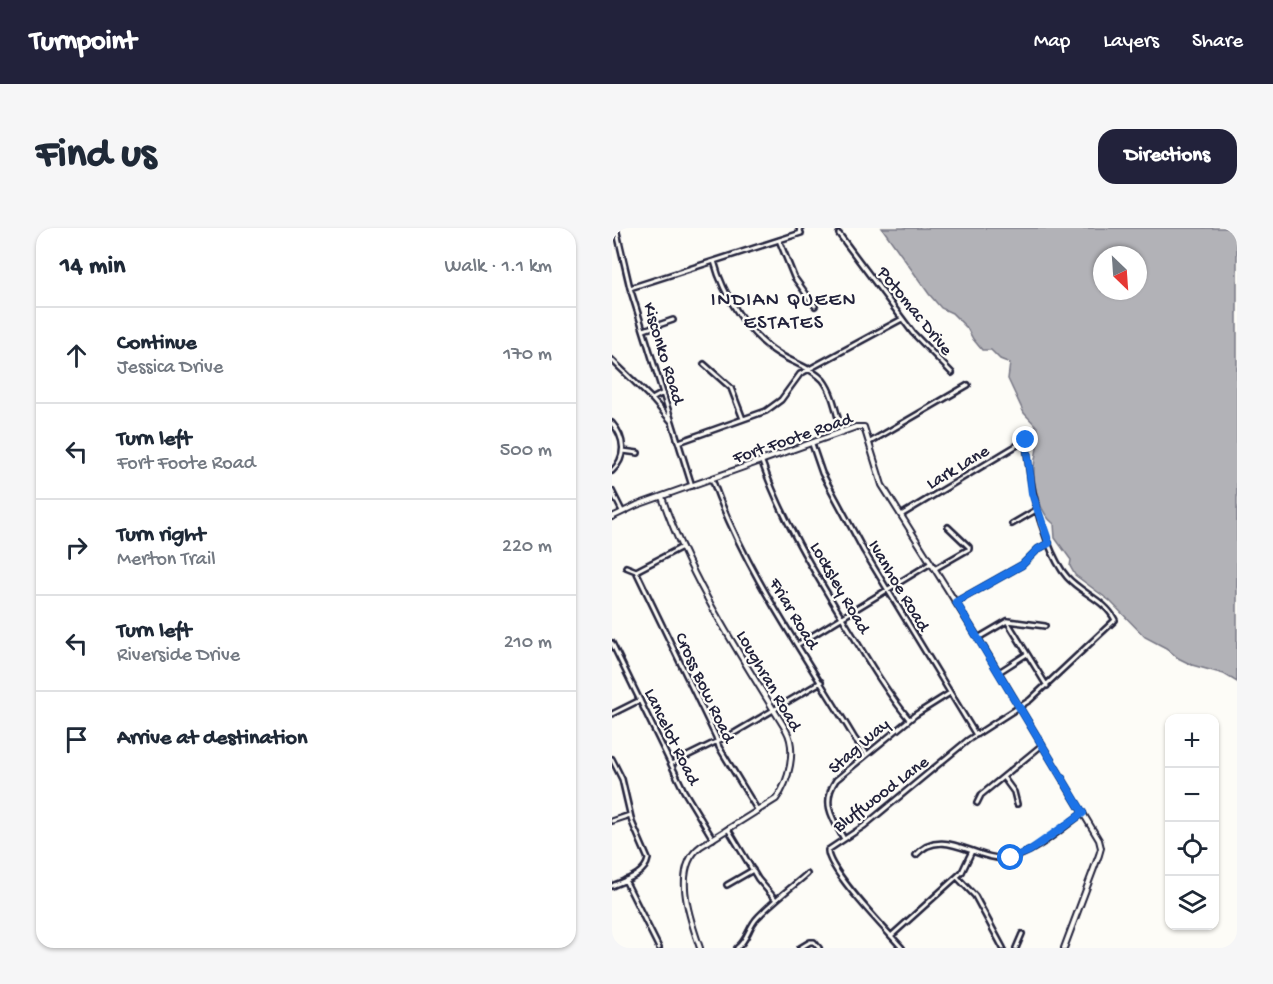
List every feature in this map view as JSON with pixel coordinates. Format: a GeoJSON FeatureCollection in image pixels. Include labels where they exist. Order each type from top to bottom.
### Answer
{"type":"FeatureCollection","features":[{"type":"Feature","properties":{"kind":"street","name":"Kisconko Road"},"geometry":{"type":"LineString","coordinates":[[616,228],[630,288],[692,486]]}},
{"type":"Feature","properties":{"kind":"street"},"geometry":{"type":"LineString","coordinates":[[630,288],[801,233],[799,228]]}},
{"type":"Feature","properties":{"kind":"street","name":"Potomac Drive"},"geometry":{"type":"LineString","coordinates":[[839,234],[902,319],[952,374]]}},
{"type":"Feature","properties":{"kind":"street"},"geometry":{"type":"LineString","coordinates":[[779,240],[794,277],[815,306]]}},
{"type":"Feature","properties":{"kind":"street"},"geometry":{"type":"LineString","coordinates":[[714,261],[726,294],[759,338],[776,352],[818,376],[826,386],[842,433]]}},
{"type":"Feature","properties":{"kind":"street"},"geometry":{"type":"LineString","coordinates":[[679,442],[766,411],[775,405],[794,380],[808,369],[902,319]]}},
{"type":"Feature","properties":{"kind":"street"},"geometry":{"type":"LineString","coordinates":[[644,330],[673,320]]}},
{"type":"Feature","properties":{"kind":"street"},"geometry":{"type":"LineString","coordinates":[[612,360],[652,399],[673,424]]}},
{"type":"Feature","properties":{"kind":"street"},"geometry":{"type":"LineString","coordinates":[[704,363],[731,388],[743,419]]}},
{"type":"Feature","properties":{"kind":"street"},"geometry":{"type":"LineString","coordinates":[[870,442],[968,385]]}},
{"type":"Feature","properties":{"kind":"street"},"geometry":{"type":"LineString","coordinates":[[652,399],[663,393]]}},
{"type":"Feature","properties":{"kind":"street"},"geometry":{"type":"LineString","coordinates":[[612,423],[621,438],[623,451],[612,471]]}},
{"type":"Feature","properties":{"kind":"street","name":"Fort Foote Road"},"geometry":{"type":"LineString","coordinates":[[612,517],[622,511],[862,426],[870,442],[879,479],[936,568],[1099,840],[1101,852],[1064,948]]}},
{"type":"Feature","properties":{"kind":"street","name":"Lark Lane"},"geometry":{"type":"LineString","coordinates":[[901,515],[1026,440],[1029,480],[1036,510]]}},
{"type":"Feature","properties":{"kind":"street","name":"Ivanhoe Road"},"geometry":{"type":"LineString","coordinates":[[812,444],[828,483],[864,551],[976,735]]}},
{"type":"Feature","properties":{"kind":"street"},"geometry":{"type":"LineString","coordinates":[[623,451],[638,453]]}},
{"type":"Feature","properties":{"kind":"street","name":"Locksley Road"},"geometry":{"type":"LineString","coordinates":[[762,462],[776,497],[817,576],[888,693],[909,719]]}},
{"type":"Feature","properties":{"kind":"street","name":"Friar Road"},"geometry":{"type":"LineString","coordinates":[[712,479],[725,514],[774,608],[855,739],[867,754]]}},
{"type":"Feature","properties":{"kind":"street"},"geometry":{"type":"LineString","coordinates":[[612,491],[622,511]]}},
{"type":"Feature","properties":{"kind":"street","name":"Loughran Road"},"geometry":{"type":"LineString","coordinates":[[662,497],[682,547],[727,633],[789,735],[791,753],[782,791],[776,799],[713,838],[692,854],[684,881],[700,948]]}},
{"type":"Feature","properties":{"kind":"street"},"geometry":{"type":"LineString","coordinates":[[956,602],[1022,565],[1038,549],[1049,543],[1036,510],[1012,524]]}},
{"type":"Feature","properties":{"kind":"street"},"geometry":{"type":"LineString","coordinates":[[936,568],[969,549],[969,546],[948,526]]}},
{"type":"Feature","properties":{"kind":"street","name":"Bluffwood Lane"},"geometry":{"type":"LineString","coordinates":[[902,948],[843,880],[829,858],[828,850],[864,826],[976,735],[1020,708],[1047,686],[1115,620],[1104,606],[1067,577],[1058,565],[1049,543]]}},
{"type":"Feature","properties":{"kind":"street"},"geometry":{"type":"LineString","coordinates":[[627,567],[636,571],[682,547]]}},
{"type":"Feature","properties":{"kind":"street"},"geometry":{"type":"LineString","coordinates":[[797,645],[932,562]]}},
{"type":"Feature","properties":{"kind":"street","name":"Cross Bow Road"},"geometry":{"type":"LineString","coordinates":[[636,571],[718,741],[758,811]]}},
{"type":"Feature","properties":{"kind":"street"},"geometry":{"type":"LineString","coordinates":[[978,638],[1007,621],[1045,626]]}},
{"type":"Feature","properties":{"kind":"street"},"geometry":{"type":"LineString","coordinates":[[1007,621],[1047,686]]}},
{"type":"Feature","properties":{"kind":"street","name":"Lancelot Road"},"geometry":{"type":"LineString","coordinates":[[612,643],[684,791],[713,838]]}},
{"type":"Feature","properties":{"kind":"street"},"geometry":{"type":"LineString","coordinates":[[999,672],[1027,654]]}},
{"type":"Feature","properties":{"kind":"street"},"geometry":{"type":"LineString","coordinates":[[671,764],[718,741],[821,682]]}},
{"type":"Feature","properties":{"kind":"street","name":"Stag Way"},"geometry":{"type":"LineString","coordinates":[[844,839],[829,812],[829,794],[836,780],[909,719],[950,693]]}},
{"type":"Feature","properties":{"kind":"street"},"geometry":{"type":"LineString","coordinates":[[612,714],[640,700]]}},
{"type":"Feature","properties":{"kind":"street"},"geometry":{"type":"LineString","coordinates":[[976,804],[981,795],[1042,745]]}},
{"type":"Feature","properties":{"kind":"street"},"geometry":{"type":"LineString","coordinates":[[612,759],[622,779],[630,815],[648,859],[643,870],[612,886]]}},
{"type":"Feature","properties":{"kind":"street"},"geometry":{"type":"LineString","coordinates":[[1003,777],[1014,792],[1017,804]]}},
{"type":"Feature","properties":{"kind":"street"},"geometry":{"type":"LineString","coordinates":[[916,855],[921,849],[940,843],[953,844],[997,858],[1016,857],[1029,851],[1083,813]]}},
{"type":"Feature","properties":{"kind":"street"},"geometry":{"type":"LineString","coordinates":[[612,821],[630,815]]}},
{"type":"Feature","properties":{"kind":"street"},"geometry":{"type":"LineString","coordinates":[[728,829],[763,885],[776,900]]}},
{"type":"Feature","properties":{"kind":"street"},"geometry":{"type":"LineString","coordinates":[[891,936],[956,877],[972,851]]}},
{"type":"Feature","properties":{"kind":"street"},"geometry":{"type":"LineString","coordinates":[[727,885],[753,870]]}},
{"type":"Feature","properties":{"kind":"street"},"geometry":{"type":"LineString","coordinates":[[737,948],[746,940],[754,921],[807,873]]}},
{"type":"Feature","properties":{"kind":"street"},"geometry":{"type":"LineString","coordinates":[[956,877],[975,896],[1003,948]]}},
{"type":"Feature","properties":{"kind":"street"},"geometry":{"type":"LineString","coordinates":[[625,880],[659,948]]}},
{"type":"Feature","properties":{"kind":"street"},"geometry":{"type":"LineString","coordinates":[[1016,948],[1022,934]]}},
{"type":"Feature","properties":{"kind":"street"},"geometry":{"type":"LineString","coordinates":[[800,948],[814,942],[819,948]]}},
{"type":"Feature","properties":{"kind":"shaded area"},"geometry":{"type":"Polygon","coordinates":[[[882,228],[1237,228],[1237,682],[1224,674],[1192,665],[1145,637],[1110,601],[1075,575],[1070,566],[1071,560],[1055,538],[1054,524],[1044,513],[1038,498],[1034,474],[1038,428],[1024,413],[1008,379],[1010,363],[1000,359],[991,350],[982,350],[967,328],[952,313],[941,308],[882,228]]]}},
{"type":"Feature","properties":{"kind":"district","name":"INDIAN QUEEN ESTATES"},"geometry":{"type":"Point","coordinates":[784,310]}},
{"type":"Feature","properties":{"kind":"route"},"geometry":{"type":"LineString","coordinates":[[1011,858],[1029,851],[1083,813],[956,602],[1022,565],[1038,549],[1049,543],[1036,510],[1029,480],[1026,440]]}}]}
